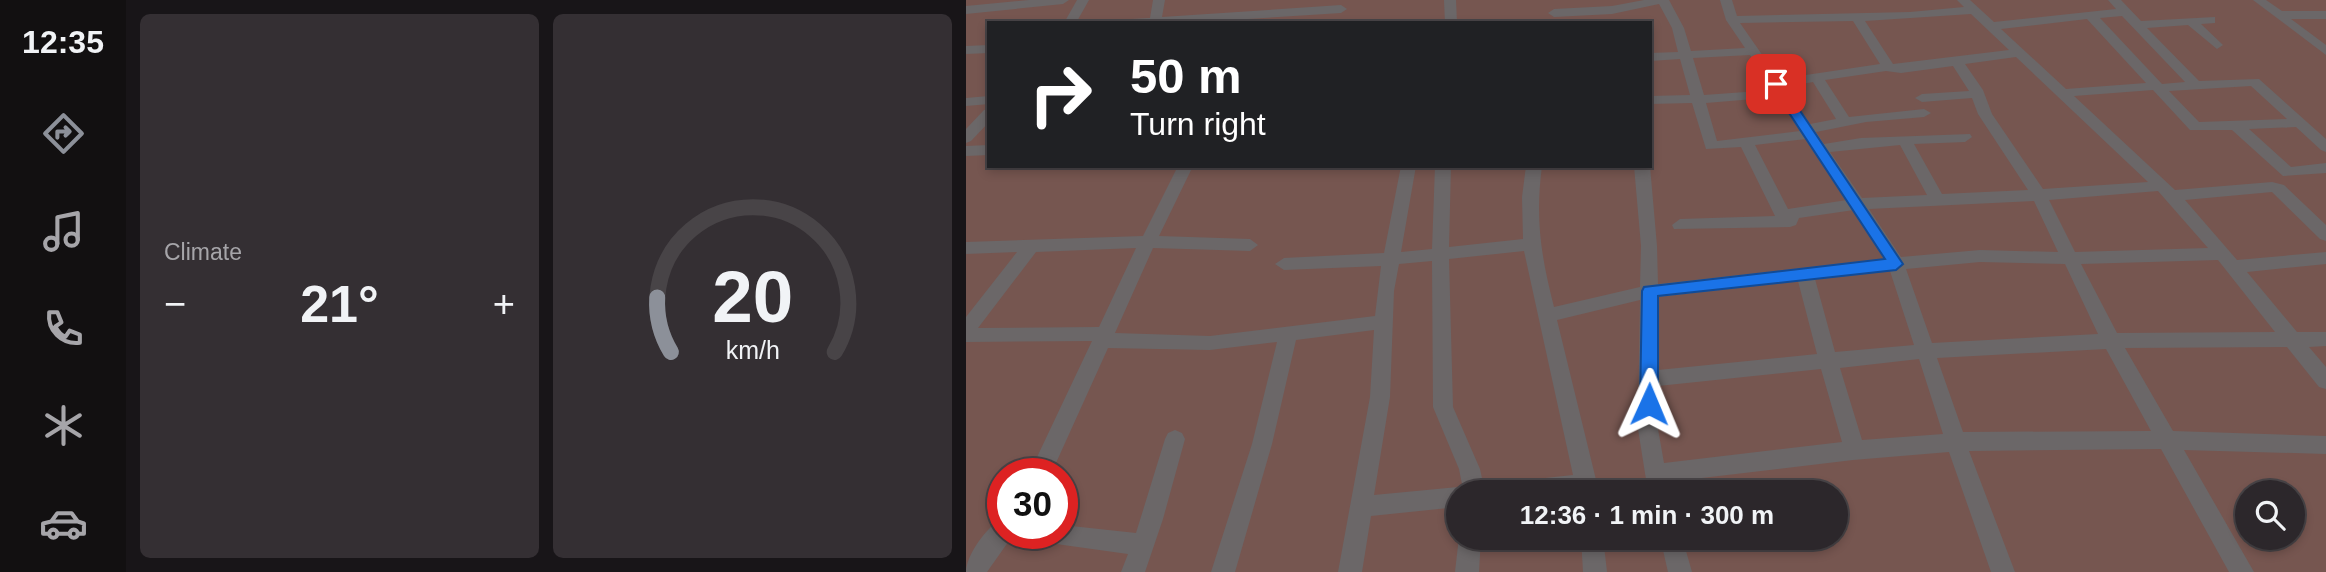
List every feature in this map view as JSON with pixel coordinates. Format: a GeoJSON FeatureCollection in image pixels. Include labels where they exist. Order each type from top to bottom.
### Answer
{"type":"FeatureCollection","features":[{"type":"Feature","properties":{"kind":"street"},"geometry":{"type":"LineString","coordinates":[[966,10],[1063,0]]}},
{"type":"Feature","properties":{"kind":"street"},"geometry":{"type":"LineString","coordinates":[[1071,21],[1083,0]]}},
{"type":"Feature","properties":{"kind":"street"},"geometry":{"type":"LineString","coordinates":[[1156,19],[1159,0]]}},
{"type":"Feature","properties":{"kind":"street"},"geometry":{"type":"LineString","coordinates":[[1450,0],[1451,21]]}},
{"type":"Feature","properties":{"kind":"street"},"geometry":{"type":"LineString","coordinates":[[1554,12],[1618,9],[1663,0],[1678,28],[1711,146],[1809,132],[1845,122],[1924,113]]}},
{"type":"Feature","properties":{"kind":"street"},"geometry":{"type":"LineString","coordinates":[[1726,0],[1732,20],[1896,264],[1955,442],[2003,572]]}},
{"type":"Feature","properties":{"kind":"street"},"geometry":{"type":"LineString","coordinates":[[1838,0],[1887,64],[1886,67]]}},
{"type":"Feature","properties":{"kind":"street"},"geometry":{"type":"LineString","coordinates":[[1964,0],[2166,191],[2326,380]]}},
{"type":"Feature","properties":{"kind":"street"},"geometry":{"type":"LineString","coordinates":[[2114,0],[2126,11],[2123,12]]}},
{"type":"Feature","properties":{"kind":"street"},"geometry":{"type":"LineString","coordinates":[[2259,0],[2326,51]]}},
{"type":"Feature","properties":{"kind":"street"},"geometry":{"type":"LineString","coordinates":[[1144,21],[1241,20],[1342,4]]}},
{"type":"Feature","properties":{"kind":"street"},"geometry":{"type":"LineString","coordinates":[[1618,9],[1619,21]]}},
{"type":"Feature","properties":{"kind":"street"},"geometry":{"type":"LineString","coordinates":[[1732,20],[1853,18],[1974,10]]}},
{"type":"Feature","properties":{"kind":"street"},"geometry":{"type":"LineString","coordinates":[[1992,26],[2123,12]]}},
{"type":"Feature","properties":{"kind":"street"},"geometry":{"type":"LineString","coordinates":[[2123,12],[2196,86]]}},
{"type":"Feature","properties":{"kind":"street"},"geometry":{"type":"LineString","coordinates":[[2090,15],[2195,127],[2299,123]]}},
{"type":"Feature","properties":{"kind":"street"},"geometry":{"type":"LineString","coordinates":[[2278,15],[2326,15]]}},
{"type":"Feature","properties":{"kind":"street"},"geometry":{"type":"LineString","coordinates":[[2136,25],[2211,20]]}},
{"type":"Feature","properties":{"kind":"street"},"geometry":{"type":"LineString","coordinates":[[2190,21],[2217,45]]}},
{"type":"Feature","properties":{"kind":"street"},"geometry":{"type":"LineString","coordinates":[[966,51],[987,49]]}},
{"type":"Feature","properties":{"kind":"street"},"geometry":{"type":"LineString","coordinates":[[1652,57],[1753,51]]}},
{"type":"Feature","properties":{"kind":"street"},"geometry":{"type":"LineString","coordinates":[[1652,100],[1698,99],[1779,88],[1817,78],[1886,67],[1901,69],[2021,52]]}},
{"type":"Feature","properties":{"kind":"street"},"geometry":{"type":"LineString","coordinates":[[1956,61],[1978,94],[1986,114],[2039,195],[2111,341],[2242,572]]}},
{"type":"Feature","properties":{"kind":"street"},"geometry":{"type":"LineString","coordinates":[[1817,78],[1845,122]]}},
{"type":"Feature","properties":{"kind":"street"},"geometry":{"type":"LineString","coordinates":[[2064,93],[2254,82],[2326,147]]}},
{"type":"Feature","properties":{"kind":"street"},"geometry":{"type":"LineString","coordinates":[[1922,98],[1978,94]]}},
{"type":"Feature","properties":{"kind":"street"},"geometry":{"type":"LineString","coordinates":[[966,102],[987,100]]}},
{"type":"Feature","properties":{"kind":"street"},"geometry":{"type":"LineString","coordinates":[[966,138],[987,115]]}},
{"type":"Feature","properties":{"kind":"street"},"geometry":{"type":"LineString","coordinates":[[2235,125],[2288,172],[2326,168]]}},
{"type":"Feature","properties":{"kind":"street"},"geometry":{"type":"LineString","coordinates":[[1821,149],[1965,137]]}},
{"type":"Feature","properties":{"kind":"street"},"geometry":{"type":"LineString","coordinates":[[1905,141],[1937,200]]}},
{"type":"Feature","properties":{"kind":"street"},"geometry":{"type":"LineString","coordinates":[[1746,142],[1786,221]]}},
{"type":"Feature","properties":{"kind":"street"},"geometry":{"type":"LineString","coordinates":[[966,151],[987,150]]}},
{"type":"Feature","properties":{"kind":"street"},"geometry":{"type":"LineString","coordinates":[[1047,458],[1147,242],[1185,168]]}},
{"type":"Feature","properties":{"kind":"street"},"geometry":{"type":"LineString","coordinates":[[1350,572],[1380,397],[1385,291],[1409,168]]}},
{"type":"Feature","properties":{"kind":"street"},"geometry":{"type":"LineString","coordinates":[[1443,168],[1440,253],[1444,410],[1469,463],[1472,480]]}},
{"type":"Feature","properties":{"kind":"street"},"geometry":{"type":"LineString","coordinates":[[1534,168],[1530,197],[1532,244],[1546,316],[1586,480]]}},
{"type":"Feature","properties":{"kind":"street"},"geometry":{"type":"LineString","coordinates":[[1642,168],[1649,246],[1648,429],[1657,480]]}},
{"type":"Feature","properties":{"kind":"street"},"geometry":{"type":"LineString","coordinates":[[1679,225],[1790,221],[1788,218],[1794,212],[1858,204],[2272,187],[2279,189],[2326,235]]}},
{"type":"Feature","properties":{"kind":"street"},"geometry":{"type":"LineString","coordinates":[[966,248],[1147,242],[1250,245]]}},
{"type":"Feature","properties":{"kind":"street"},"geometry":{"type":"LineString","coordinates":[[1284,264],[1391,259],[1532,244]]}},
{"type":"Feature","properties":{"kind":"street"},"geometry":{"type":"LineString","coordinates":[[966,333],[1030,247]]}},
{"type":"Feature","properties":{"kind":"street"},"geometry":{"type":"LineString","coordinates":[[1546,316],[1650,291],[1980,256],[2227,260],[2326,258]]}},
{"type":"Feature","properties":{"kind":"street"},"geometry":{"type":"LineString","coordinates":[[1805,274],[1855,450]]}},
{"type":"Feature","properties":{"kind":"street"},"geometry":{"type":"LineString","coordinates":[[966,333],[1210,343],[1384,322]]}},
{"type":"Feature","properties":{"kind":"street"},"geometry":{"type":"LineString","coordinates":[[1223,572],[1262,444],[1288,335]]}},
{"type":"Feature","properties":{"kind":"street"},"geometry":{"type":"LineString","coordinates":[[1649,379],[1926,351],[2111,341],[2326,339]]}},
{"type":"Feature","properties":{"kind":"street"},"geometry":{"type":"LineString","coordinates":[[1133,572],[1175,439]]}},
{"type":"Feature","properties":{"kind":"street"},"geometry":{"type":"LineString","coordinates":[[1676,480],[1855,450],[1955,442],[2051,439],[2326,445]]}},
{"type":"Feature","properties":{"kind":"street"},"geometry":{"type":"LineString","coordinates":[[1360,507],[1446,498]]}},
{"type":"Feature","properties":{"kind":"street"},"geometry":{"type":"LineString","coordinates":[[1078,537],[1143,544]]}},
{"type":"Feature","properties":{"kind":"street"},"geometry":{"type":"LineString","coordinates":[[972,572],[989,549]]}},
{"type":"Feature","properties":{"kind":"street"},"geometry":{"type":"LineString","coordinates":[[1467,572],[1469,550]]}},
{"type":"Feature","properties":{"kind":"street"},"geometry":{"type":"LineString","coordinates":[[1593,550],[1595,572]]}},
{"type":"Feature","properties":{"kind":"street"},"geometry":{"type":"LineString","coordinates":[[1674,550],[1680,572]]}},
{"type":"Feature","properties":{"kind":"shaded area"},"geometry":{"type":"Polygon","coordinates":[[[966,0],[2326,0],[2326,572],[966,572],[966,0]]]}},
{"type":"Feature","properties":{"kind":"route"},"geometry":{"type":"LineString","coordinates":[[1649,404],[1650,291],[1896,264],[1776,84]]}}]}
